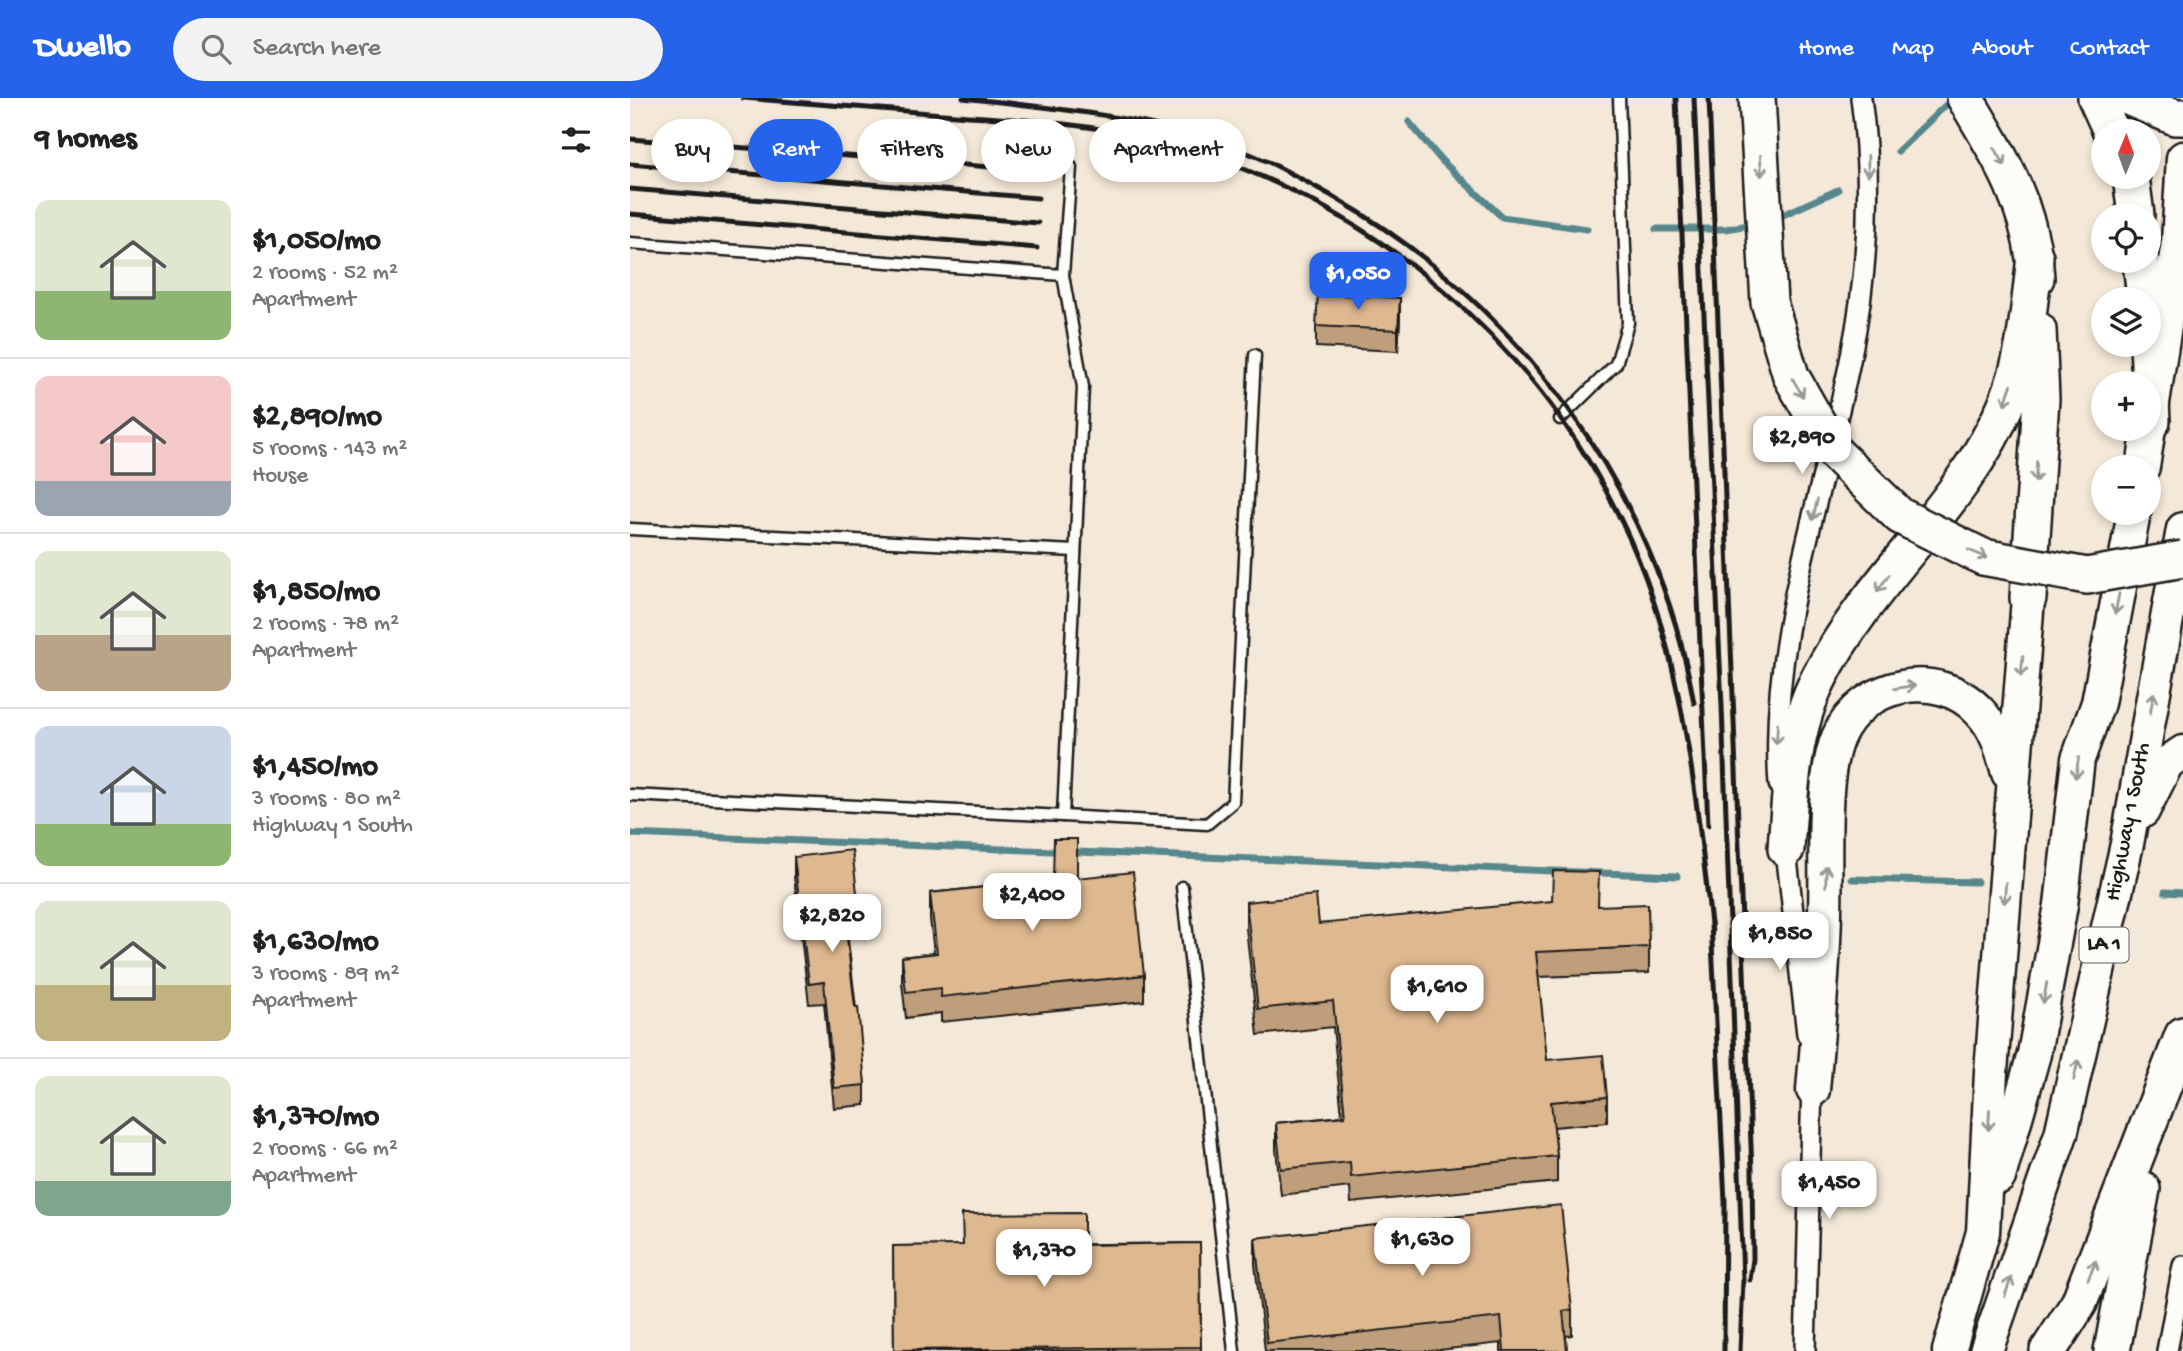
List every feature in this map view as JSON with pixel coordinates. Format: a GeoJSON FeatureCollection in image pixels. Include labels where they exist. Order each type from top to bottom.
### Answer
{"type":"FeatureCollection","features":[{"type":"Feature","properties":{"kind":"highway"},"geometry":{"type":"LineString","coordinates":[[1757,98],[1769,302],[1791,376],[1834,452],[1900,516],[1983,557],[2087,576],[2183,559]]}},
{"type":"Feature","properties":{"kind":"highway"},"geometry":{"type":"LineString","coordinates":[[1965,98],[2012,177],[2035,257],[2041,399],[1983,1232]]}},
{"type":"Feature","properties":{"kind":"highway"},"geometry":{"type":"LineString","coordinates":[[2096,98],[2106,119]]}},
{"type":"Feature","properties":{"kind":"highway"},"geometry":{"type":"LineString","coordinates":[[2130,98],[2175,117],[2183,117]]}},
{"type":"Feature","properties":{"kind":"highway"},"geometry":{"type":"LineString","coordinates":[[2159,371],[2178,243],[2183,158]]}},
{"type":"Feature","properties":{"kind":"highway"},"geometry":{"type":"LineString","coordinates":[[1786,849],[1798,741],[1818,679],[1860,613],[1981,454],[2007,401],[2026,338],[2035,257]]}},
{"type":"Feature","properties":{"kind":"highway"},"geometry":{"type":"LineString","coordinates":[[1949,1351],[2034,1054],[2061,905],[2078,759],[2098,703],[2132,525]]}},
{"type":"Feature","properties":{"kind":"highway","name":"Highway 1 South"},"geometry":{"type":"LineString","coordinates":[[1986,1351],[2061,1134],[2127,844],[2183,529]]}},
{"type":"Feature","properties":{"kind":"highway"},"geometry":{"type":"LineString","coordinates":[[1813,1090],[1824,961],[1829,773],[1839,736],[1858,709],[1877,695],[1912,685],[1943,687],[1968,701],[1990,724],[2012,786]]}},
{"type":"Feature","properties":{"kind":"highway"},"geometry":{"type":"LineString","coordinates":[[2127,844],[2167,763],[2183,752]]}},
{"type":"Feature","properties":{"kind":"highway"},"geometry":{"type":"LineString","coordinates":[[2048,1351],[2079,1303],[2183,1035]]}},
{"type":"Feature","properties":{"kind":"highway"},"geometry":{"type":"LineString","coordinates":[[2112,1351],[2137,1214],[2165,1087]]}},
{"type":"Feature","properties":{"kind":"street"},"geometry":{"type":"LineString","coordinates":[[1805,1351],[1813,1090],[1775,738],[1784,660],[1851,357],[1863,286],[1868,172],[1861,98]]}},
{"type":"Feature","properties":{"kind":"street"},"geometry":{"type":"LineString","coordinates":[[2167,1351],[2183,1266]]}},
{"type":"Feature","properties":{"kind":"lane"},"geometry":{"type":"LineString","coordinates":[[1560,419],[1616,364],[1628,323],[1619,98]]}},
{"type":"Feature","properties":{"kind":"lane"},"geometry":{"type":"LineString","coordinates":[[1063,817],[1083,387],[1063,275],[1069,182]]}},
{"type":"Feature","properties":{"kind":"lane"},"geometry":{"type":"LineString","coordinates":[[630,243],[1063,275]]}},
{"type":"Feature","properties":{"kind":"lane"},"geometry":{"type":"LineString","coordinates":[[630,795],[1207,824],[1233,802],[1255,355]]}},
{"type":"Feature","properties":{"kind":"lane"},"geometry":{"type":"LineString","coordinates":[[630,529],[1075,551]]}},
{"type":"Feature","properties":{"kind":"lane"},"geometry":{"type":"LineString","coordinates":[[1182,887],[1234,1351]]}},
{"type":"Feature","properties":{"kind":"building"},"geometry":{"type":"Polygon","coordinates":[[[1318,294],[1400,298],[1398,330],[1316,326],[1318,294]]]}},
{"type":"Feature","properties":{"kind":"building"},"geometry":{"type":"Polygon","coordinates":[[[1054,839],[1077,839],[1077,878],[1133,872],[1144,975],[941,997],[941,988],[906,992],[902,957],[937,953],[930,893],[1053,880],[1054,839]]]}},
{"type":"Feature","properties":{"kind":"building"},"geometry":{"type":"Polygon","coordinates":[[[852,850],[858,901],[843,903],[855,1007],[858,1007],[865,1085],[834,1088],[824,982],[809,984],[794,857],[852,850]]]}},
{"type":"Feature","properties":{"kind":"building"},"geometry":{"type":"Polygon","coordinates":[[[1553,871],[1599,872],[1598,906],[1648,904],[1649,947],[1536,952],[1547,1060],[1603,1055],[1607,1097],[1551,1102],[1557,1156],[1351,1177],[1350,1162],[1281,1169],[1276,1123],[1345,1116],[1333,1001],[1258,1009],[1246,902],[1316,895],[1319,924],[1552,901],[1553,871]]]}},
{"type":"Feature","properties":{"kind":"building"},"geometry":{"type":"Polygon","coordinates":[[[1561,1205],[1572,1310],[1563,1311],[1567,1351],[1504,1351],[1501,1317],[1267,1343],[1255,1238],[1561,1205]]]}},
{"type":"Feature","properties":{"kind":"building"},"geometry":{"type":"Polygon","coordinates":[[[1084,1213],[1084,1245],[1200,1243],[1201,1347],[894,1350],[893,1246],[963,1245],[962,1214],[1084,1213]]]}},
{"type":"Feature","properties":{"kind":"waterway"},"geometry":{"type":"LineString","coordinates":[[1898,151],[1953,98]]}},
{"type":"Feature","properties":{"kind":"waterway"},"geometry":{"type":"LineString","coordinates":[[1409,122],[1442,161],[1502,217],[1587,229]]}},
{"type":"Feature","properties":{"kind":"waterway"},"geometry":{"type":"LineString","coordinates":[[1772,220],[1838,190]]}},
{"type":"Feature","properties":{"kind":"waterway"},"geometry":{"type":"LineString","coordinates":[[1656,229],[1726,229],[1754,224]]}},
{"type":"Feature","properties":{"kind":"waterway"},"geometry":{"type":"LineString","coordinates":[[630,834],[1677,876]]}},
{"type":"Feature","properties":{"kind":"waterway"},"geometry":{"type":"LineString","coordinates":[[1852,879],[1977,882]]}},
{"type":"Feature","properties":{"kind":"waterway"},"geometry":{"type":"LineString","coordinates":[[2165,892],[2183,893]]}},
{"type":"Feature","properties":{"kind":"railway"},"geometry":{"type":"LineString","coordinates":[[743,98],[1081,126],[1122,133],[1209,156],[1292,190],[1370,235],[1441,289],[1506,351],[1562,421],[1609,497],[1646,579],[1672,665],[1681,709],[1696,798],[1712,932]]}},
{"type":"Feature","properties":{"kind":"railway"},"geometry":{"type":"LineString","coordinates":[[963,98],[1069,110],[1139,122],[1208,139],[1254,155],[1332,196],[1399,239],[1462,290],[1519,347],[1569,409],[1612,477],[1648,549],[1675,624],[1694,703]]}},
{"type":"Feature","properties":{"kind":"railway"},"geometry":{"type":"LineString","coordinates":[[1676,98],[1708,825]]}},
{"type":"Feature","properties":{"kind":"railway"},"geometry":{"type":"LineString","coordinates":[[1694,98],[1722,706],[1743,1280],[1740,1351]]}},
{"type":"Feature","properties":{"kind":"railway"},"geometry":{"type":"LineString","coordinates":[[1709,98],[1752,1170],[1753,1259],[1750,1280]]}},
{"type":"Feature","properties":{"kind":"railway"},"geometry":{"type":"LineString","coordinates":[[630,139],[981,166]]}},
{"type":"Feature","properties":{"kind":"railway"},"geometry":{"type":"LineString","coordinates":[[630,164],[1038,198]]}},
{"type":"Feature","properties":{"kind":"railway"},"geometry":{"type":"LineString","coordinates":[[630,189],[1038,223]]}},
{"type":"Feature","properties":{"kind":"railway"},"geometry":{"type":"LineString","coordinates":[[630,214],[1037,248]]}},
{"type":"Feature","properties":{"kind":"railway"},"geometry":{"type":"LineString","coordinates":[[1711,923],[1725,1202],[1724,1351]]}}]}
